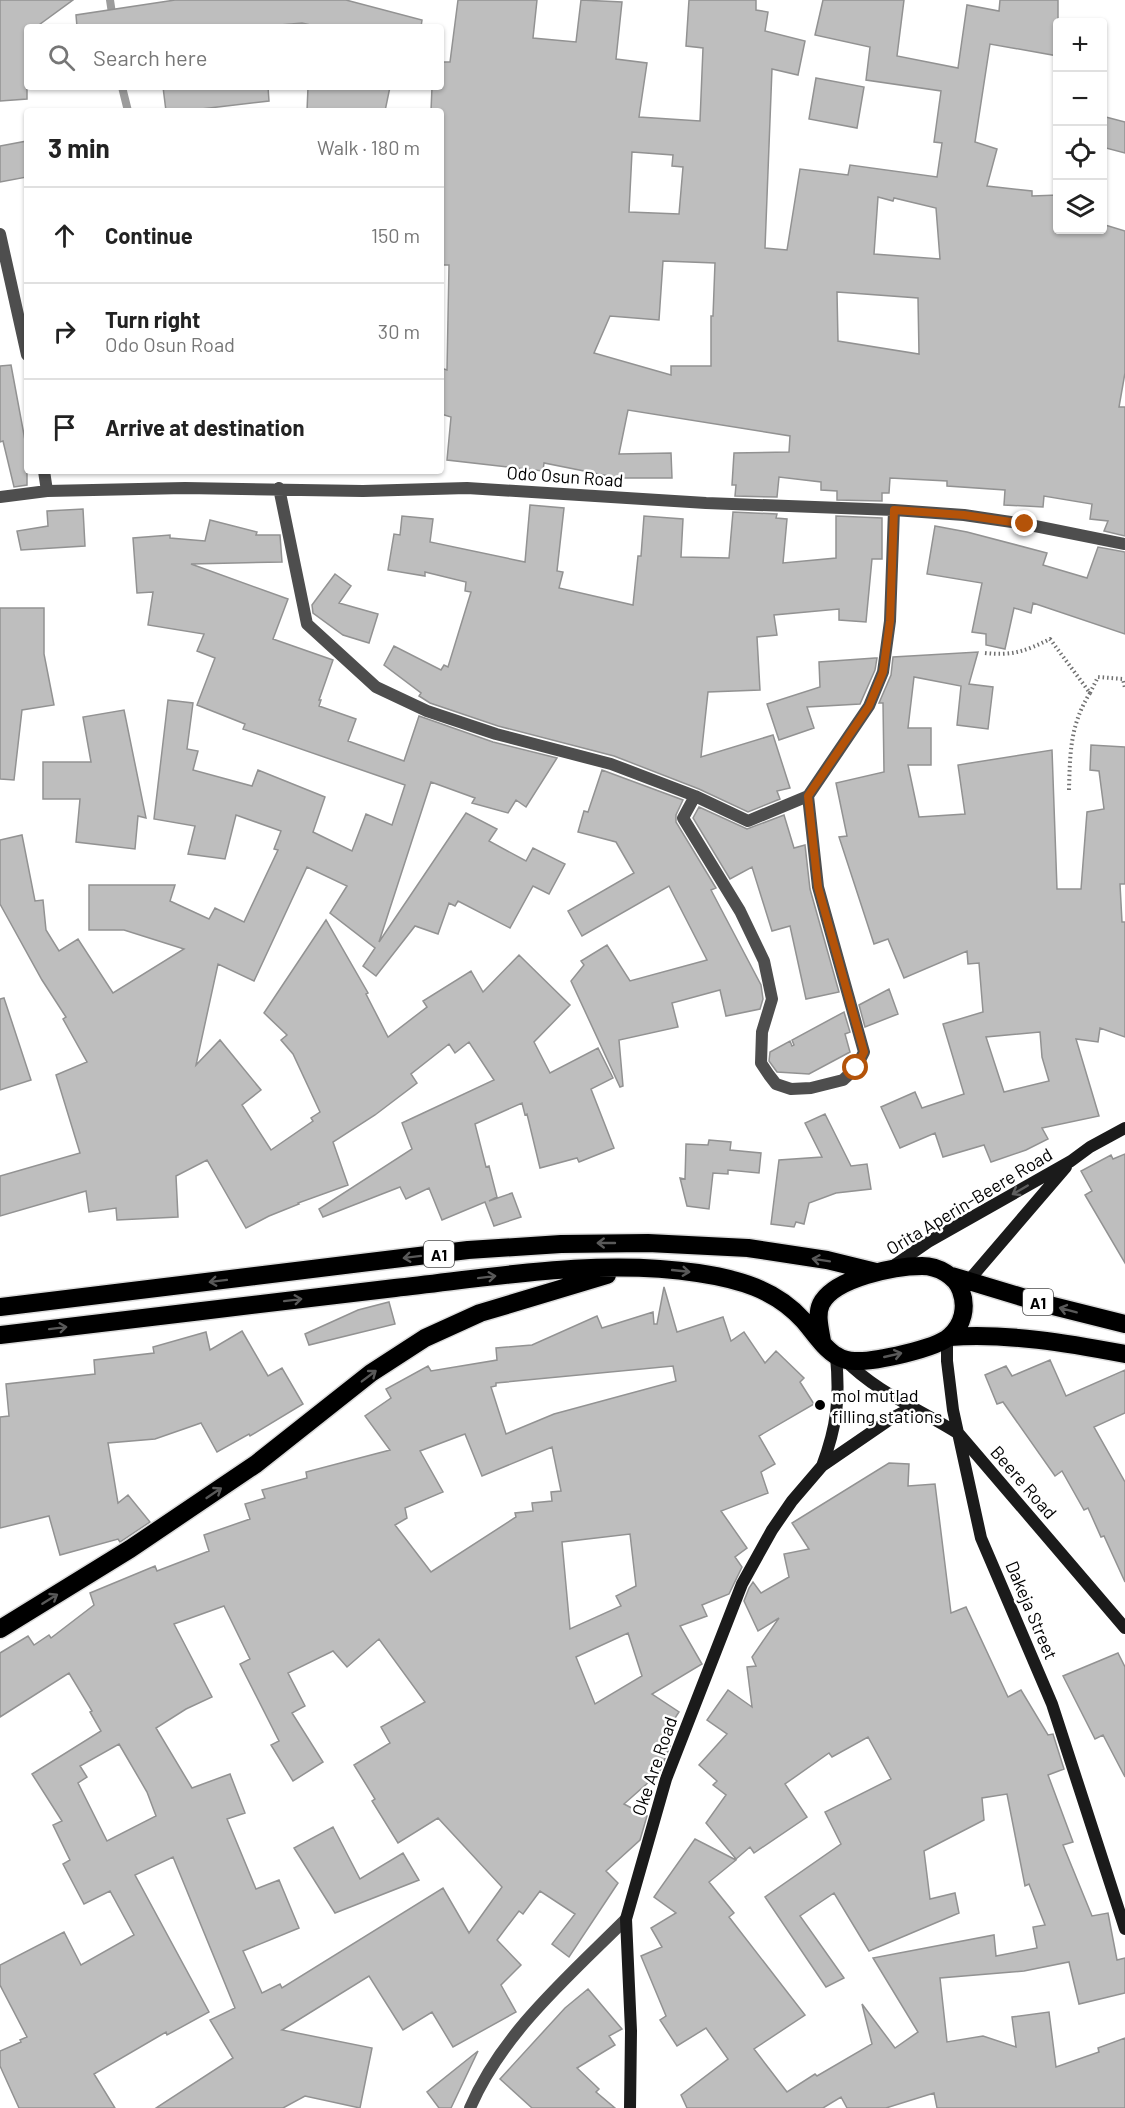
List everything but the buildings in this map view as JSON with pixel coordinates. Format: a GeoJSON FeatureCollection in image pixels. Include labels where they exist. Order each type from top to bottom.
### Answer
{"type":"FeatureCollection","features":[{"type":"Feature","properties":{"kind":"highway","name":"A1"},"geometry":{"type":"LineString","coordinates":[[0,1307],[468,1250],[561,1244],[648,1243],[748,1248],[826,1260],[882,1272]]}},
{"type":"Feature","properties":{"kind":"highway"},"geometry":{"type":"LineString","coordinates":[[640,1267],[648,1243]]}},
{"type":"Feature","properties":{"kind":"highway"},"geometry":{"type":"LineString","coordinates":[[923,1266],[938,1269],[960,1282],[964,1308],[961,1324],[948,1338],[935,1346],[874,1359],[852,1361],[840,1357],[822,1341],[818,1321],[820,1306],[830,1292],[851,1280],[882,1272],[923,1266]]}},
{"type":"Feature","properties":{"kind":"highway","name":"A1"},"geometry":{"type":"LineString","coordinates":[[0,1335],[546,1270],[640,1267],[740,1280],[770,1294],[800,1316],[822,1341]]}},
{"type":"Feature","properties":{"kind":"highway","name":"A1"},"geometry":{"type":"LineString","coordinates":[[0,1629],[129,1549],[256,1464],[371,1373],[425,1338],[480,1313],[640,1267]]}},
{"type":"Feature","properties":{"kind":"highway","name":"A1"},"geometry":{"type":"LineString","coordinates":[[960,1282],[1125,1324]]}},
{"type":"Feature","properties":{"kind":"highway","name":"A1"},"geometry":{"type":"LineString","coordinates":[[948,1338],[979,1335],[1052,1340],[1125,1354]]}},
{"type":"Feature","properties":{"kind":"main road","name":"Orita Aperin-Beere Road"},"geometry":{"type":"LineString","coordinates":[[882,1272],[928,1242],[1125,1128]]}},
{"type":"Feature","properties":{"kind":"main road","name":"Orita Aperin-Beere Road"},"geometry":{"type":"LineString","coordinates":[[960,1282],[1071,1161]]}},
{"type":"Feature","properties":{"kind":"main road"},"geometry":{"type":"LineString","coordinates":[[948,1338],[947,1361],[959,1434]]}},
{"type":"Feature","properties":{"kind":"main road"},"geometry":{"type":"LineString","coordinates":[[840,1357],[861,1376],[891,1396],[959,1434]]}},
{"type":"Feature","properties":{"kind":"main road","name":"Oke Are Road"},"geometry":{"type":"LineString","coordinates":[[822,1466],[832,1439],[838,1408],[840,1357]]}},
{"type":"Feature","properties":{"kind":"main road","name":"Oke Are Road"},"geometry":{"type":"LineString","coordinates":[[630,2108],[631,2031],[626,1919],[666,1779],[742,1584],[772,1530],[792,1501],[822,1466],[892,1418],[913,1407]]}},
{"type":"Feature","properties":{"kind":"main road","name":"Beere Road"},"geometry":{"type":"LineString","coordinates":[[959,1434],[1125,1628]]}},
{"type":"Feature","properties":{"kind":"main road","name":"Dakeja Street"},"geometry":{"type":"LineString","coordinates":[[959,1434],[981,1538],[1052,1704],[1125,1929]]}},
{"type":"Feature","properties":{"kind":"street"},"geometry":{"type":"LineString","coordinates":[[0,234],[24,342]]}},
{"type":"Feature","properties":{"kind":"street"},"geometry":{"type":"LineString","coordinates":[[44,474],[47,491]]}},
{"type":"Feature","properties":{"kind":"street","name":"Odo Osun Road"},"geometry":{"type":"LineString","coordinates":[[0,497],[47,491],[185,488],[363,491],[467,488],[706,503],[964,515],[1025,524],[1125,544]]}},
{"type":"Feature","properties":{"kind":"street"},"geometry":{"type":"LineString","coordinates":[[279,488],[307,624],[376,687],[428,711],[496,734],[611,764],[695,796],[748,821],[808,796],[869,706],[883,672],[890,621],[894,510]]}},
{"type":"Feature","properties":{"kind":"street"},"geometry":{"type":"LineString","coordinates":[[695,796],[683,818],[740,911],[764,961],[772,999],[762,1032],[761,1063],[776,1084],[791,1089],[811,1088],[843,1080],[856,1068],[864,1052],[818,887],[808,796]]}},
{"type":"Feature","properties":{"kind":"street"},"geometry":{"type":"LineString","coordinates":[[470,2108],[481,2082],[531,2015],[626,1919]]}},
{"type":"Feature","properties":{"kind":"path"},"geometry":{"type":"LineString","coordinates":[[985,653],[1005,655],[1033,647],[1050,639],[1090,693]]}},
{"type":"Feature","properties":{"kind":"path"},"geometry":{"type":"LineString","coordinates":[[1069,790],[1071,741],[1079,710],[1098,677],[1123,679],[1125,688]]}},
{"type":"Feature","properties":{"kind":"waterway"},"geometry":{"type":"LineString","coordinates":[[110,0],[114,24]]}},
{"type":"Feature","properties":{"kind":"waterway"},"geometry":{"type":"LineString","coordinates":[[123,90],[127,108]]}},
{"type":"Feature","properties":{"kind":"place","name":"mol mutlad filling stations"},"geometry":{"type":"Point","coordinates":[820,1405]}},
{"type":"Feature","properties":{"kind":"route"},"geometry":{"type":"LineString","coordinates":[[856,1068],[864,1052],[818,887],[808,796],[869,706],[883,672],[890,621],[894,510],[964,515],[1025,524]]}}]}
